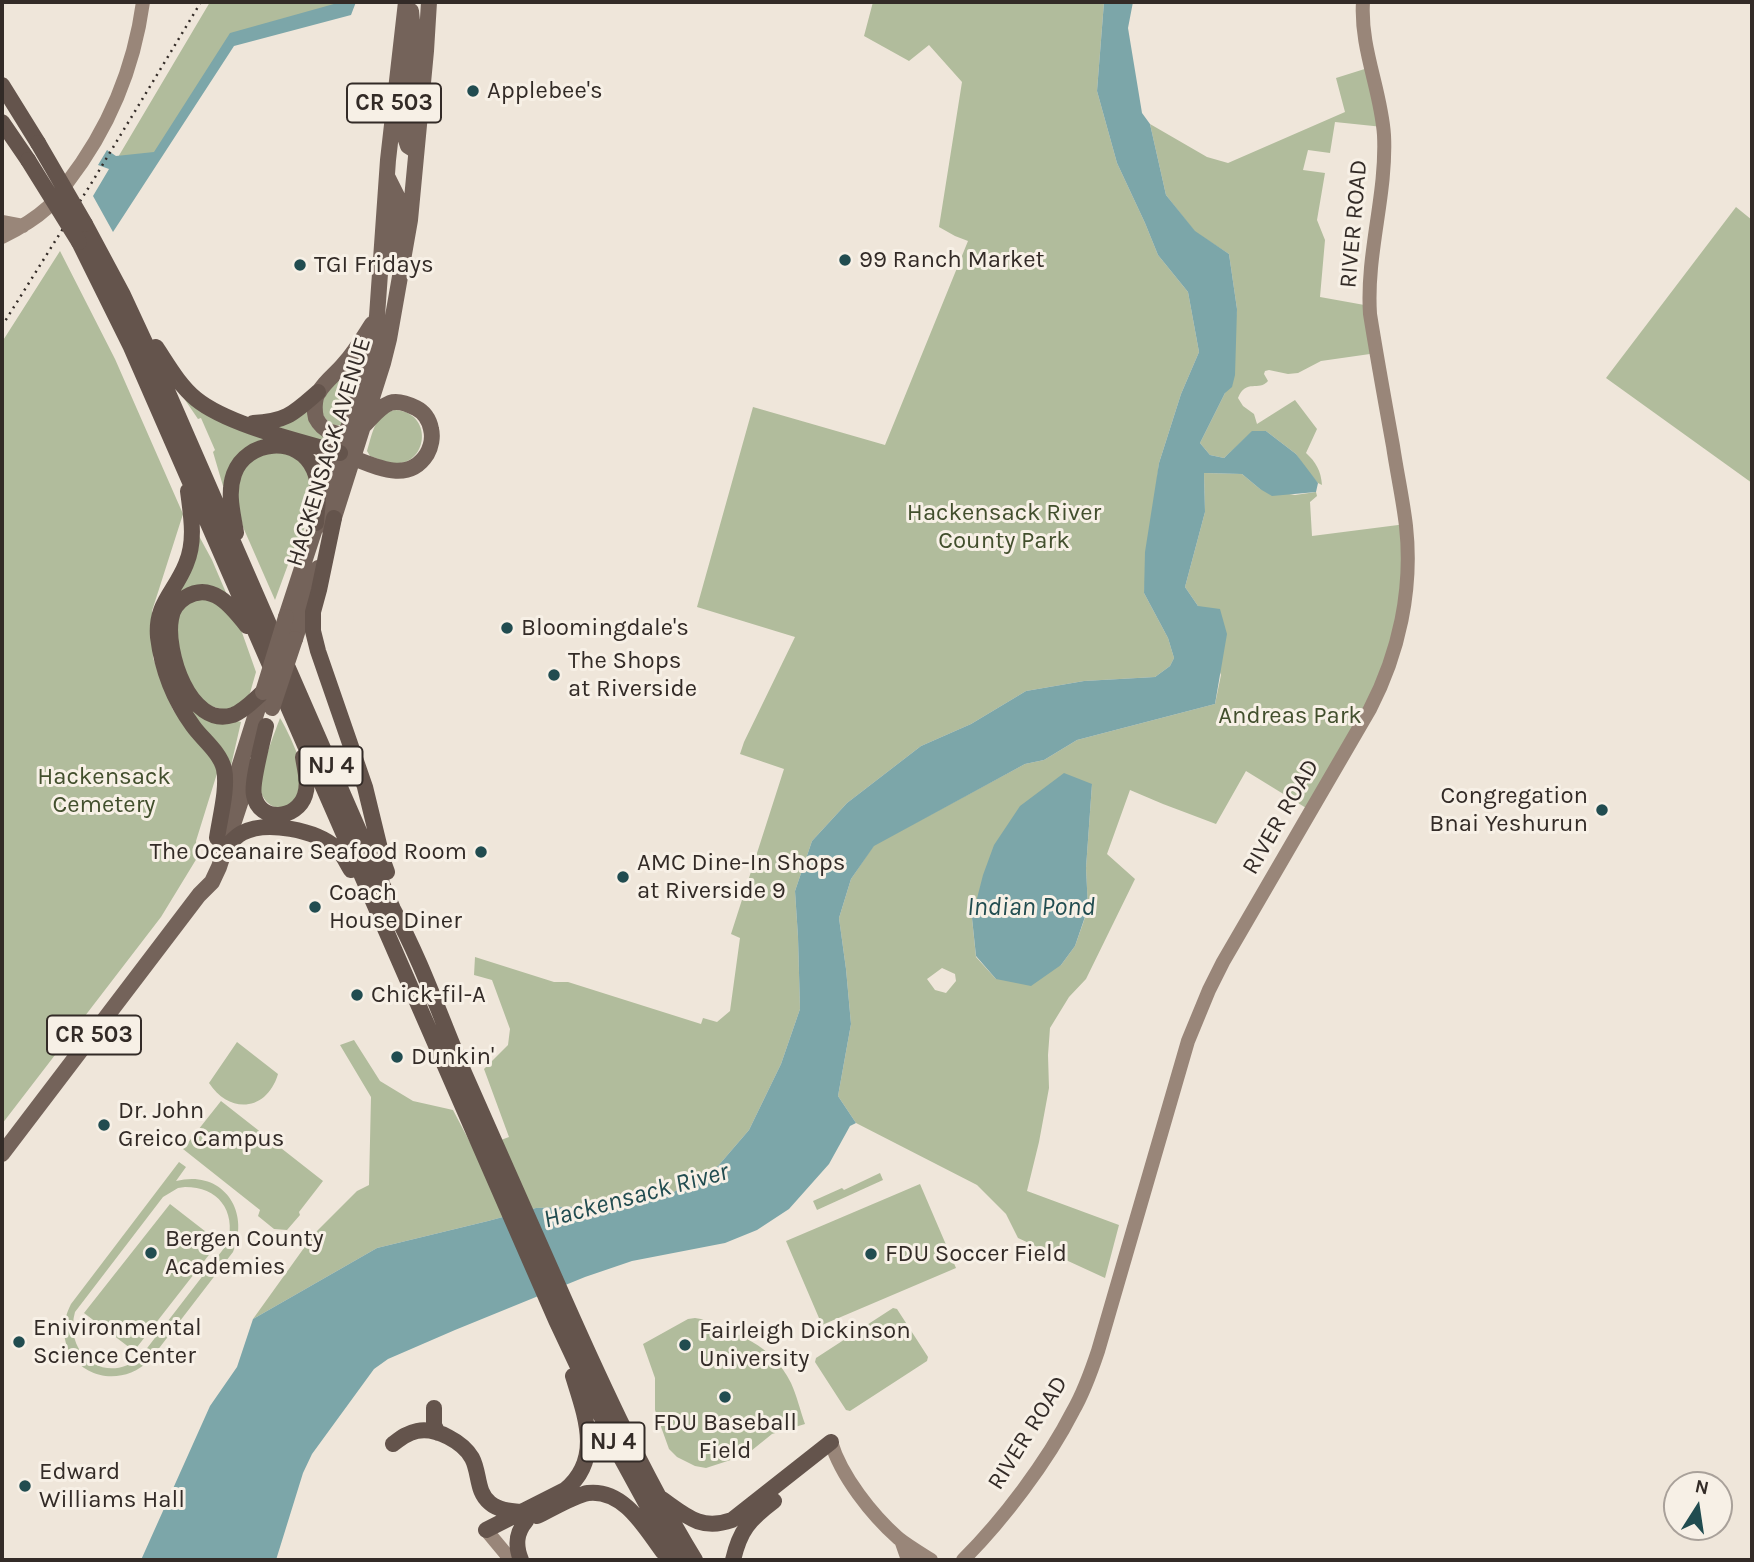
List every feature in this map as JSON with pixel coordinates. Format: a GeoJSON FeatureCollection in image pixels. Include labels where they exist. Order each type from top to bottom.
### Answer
{"type":"FeatureCollection","features":[{"type":"Feature","properties":{"kind":"highway","name":"NJ 4"},"geometry":{"type":"LineString","coordinates":[[2,85],[85,224],[123,295],[393,909],[408,936],[488,1126],[619,1454],[677,1560]]}},
{"type":"Feature","properties":{"kind":"highway","name":"NJ 4"},"geometry":{"type":"LineString","coordinates":[[2,122],[79,242],[131,347],[471,1124],[564,1317],[658,1496],[695,1560]]}},
{"type":"Feature","properties":{"kind":"highway"},"geometry":{"type":"LineString","coordinates":[[123,295],[185,389],[197,400],[243,423],[346,455]]}},
{"type":"Feature","properties":{"kind":"highway"},"geometry":{"type":"LineString","coordinates":[[243,423],[282,419],[318,392]]}},
{"type":"Feature","properties":{"kind":"highway"},"geometry":{"type":"LineString","coordinates":[[241,559],[230,492],[237,466],[253,451],[269,445],[279,445],[295,450],[307,459],[317,480],[316,523]]}},
{"type":"Feature","properties":{"kind":"highway"},"geometry":{"type":"LineString","coordinates":[[184,467],[192,518],[191,545],[187,562],[160,610],[158,636],[163,665],[176,699],[224,769],[222,843],[257,829],[287,828],[315,835],[341,853],[379,914]]}},
{"type":"Feature","properties":{"kind":"highway"},"geometry":{"type":"LineString","coordinates":[[334,519],[313,612],[313,631],[365,787],[383,861],[410,925],[408,936]]}},
{"type":"Feature","properties":{"kind":"highway"},"geometry":{"type":"LineString","coordinates":[[260,642],[225,601],[211,593],[197,592],[185,598],[171,616],[172,644],[180,677],[190,696],[202,708],[219,716],[232,715],[262,692]]}},
{"type":"Feature","properties":{"kind":"highway"},"geometry":{"type":"LineString","coordinates":[[266,726],[253,793],[264,810],[280,815],[294,811],[305,796],[307,776],[297,727]]}},
{"type":"Feature","properties":{"kind":"highway"},"geometry":{"type":"LineString","coordinates":[[488,1534],[523,1516],[577,1481],[588,1448],[586,1421],[564,1317]]}},
{"type":"Feature","properties":{"kind":"highway"},"geometry":{"type":"LineString","coordinates":[[434,1408],[434,1426],[438,1433]]}},
{"type":"Feature","properties":{"kind":"highway"},"geometry":{"type":"LineString","coordinates":[[393,1444],[419,1430],[448,1437],[471,1456],[480,1487],[491,1504],[523,1516],[587,1493],[602,1494],[620,1500],[669,1560]]}},
{"type":"Feature","properties":{"kind":"highway"},"geometry":{"type":"LineString","coordinates":[[658,1496],[698,1522],[710,1525],[722,1523],[732,1520],[833,1448]]}},
{"type":"Feature","properties":{"kind":"highway"},"geometry":{"type":"LineString","coordinates":[[733,1560],[744,1528],[833,1448]]}},
{"type":"Feature","properties":{"kind":"highway"},"geometry":{"type":"LineString","coordinates":[[521,1560],[517,1537],[523,1516]]}},
{"type":"Feature","properties":{"kind":"main road"},"geometry":{"type":"LineString","coordinates":[[2,236],[23,226],[49,207],[83,163],[106,124],[126,74],[143,2]]}},
{"type":"Feature","properties":{"kind":"main road"},"geometry":{"type":"LineString","coordinates":[[408,2],[414,41],[405,136],[408,146],[416,150]]}},
{"type":"Feature","properties":{"kind":"main road","name":"CR 503"},"geometry":{"type":"LineString","coordinates":[[387,176],[397,68],[408,2]]}},
{"type":"Feature","properties":{"kind":"main road","name":"HACKENSACK AVENUE"},"geometry":{"type":"LineString","coordinates":[[2,1154],[199,895],[222,843],[266,726],[334,519],[346,455],[345,435],[385,314],[410,220],[429,2]]}},
{"type":"Feature","properties":{"kind":"main road","name":"RIVER ROAD"},"geometry":{"type":"LineString","coordinates":[[963,1560],[995,1525],[1059,1437],[1084,1390],[1098,1351],[1188,1041],[1200,1009],[1223,962],[1370,709],[1386,673],[1401,625],[1407,564],[1406,524],[1369,295],[1371,258],[1382,181],[1384,135],[1377,89],[1367,55],[1363,2]]}},
{"type":"Feature","properties":{"kind":"main road"},"geometry":{"type":"LineString","coordinates":[[346,455],[399,472],[415,468],[422,463],[430,449],[432,433],[425,415],[405,404],[390,403],[362,428],[345,435],[330,432],[325,428],[317,419],[315,405],[318,392],[346,363],[385,314],[399,203],[387,176],[397,163],[416,150]]}},
{"type":"Feature","properties":{"kind":"main road"},"geometry":{"type":"LineString","coordinates":[[2,222],[23,226]]}},
{"type":"Feature","properties":{"kind":"main road","name":"HACKENSACK AVENUE"},"geometry":{"type":"LineString","coordinates":[[222,843],[262,692],[316,523],[346,455],[362,428],[383,363],[385,314]]}},
{"type":"Feature","properties":{"kind":"main road"},"geometry":{"type":"LineString","coordinates":[[833,1448],[853,1485],[878,1519],[901,1540],[931,1560]]}},
{"type":"Feature","properties":{"kind":"main road"},"geometry":{"type":"LineString","coordinates":[[488,1534],[511,1560]]}},
{"type":"Feature","properties":{"kind":"main road"},"geometry":{"type":"LineString","coordinates":[[901,1540],[908,1560]]}},
{"type":"Feature","properties":{"kind":"green space"},"geometry":{"type":"Polygon","coordinates":[[[210,2],[353,2],[228,44],[112,227],[95,196],[210,2]]]}},
{"type":"Feature","properties":{"kind":"green space","name":"Hackensack River County Park"},"geometry":{"type":"Polygon","coordinates":[[[873,2],[1104,2],[1097,91],[1117,163],[1158,255],[1188,292],[1199,352],[1181,394],[1159,463],[1144,593],[1168,638],[1174,658],[1170,666],[1155,677],[1084,681],[1026,691],[971,724],[921,746],[847,803],[812,841],[795,891],[800,1009],[781,1064],[749,1130],[718,1166],[662,1199],[618,1205],[536,1208],[377,1248],[253,1319],[314,1234],[357,1191],[369,1185],[371,1097],[340,1045],[354,1040],[380,1081],[413,1101],[453,1110],[474,1150],[509,1137],[484,1069],[508,1045],[510,1029],[492,980],[474,975],[475,957],[554,982],[568,982],[701,1024],[703,1018],[717,1022],[730,1011],[740,938],[731,934],[784,769],[740,754],[795,637],[697,607],[753,407],[885,445],[968,241],[939,227],[962,82],[929,45],[909,61],[864,36],[873,2]]]}},
{"type":"Feature","properties":{"kind":"green space"},"geometry":{"type":"Polygon","coordinates":[[[1371,67],[1383,127],[1335,122],[1330,153],[1308,150],[1303,170],[1325,173],[1317,220],[1325,240],[1320,297],[1370,306],[1377,353],[1321,361],[1298,373],[1265,371],[1268,381],[1245,388],[1238,398],[1243,406],[1254,414],[1257,424],[1295,400],[1317,429],[1306,453],[1317,467],[1322,485],[1307,471],[1296,454],[1266,431],[1252,432],[1224,458],[1210,455],[1200,443],[1225,393],[1237,309],[1229,254],[1195,232],[1166,195],[1150,124],[1207,157],[1228,163],[1345,112],[1336,78],[1371,67]]]}},
{"type":"Feature","properties":{"kind":"green space"},"geometry":{"type":"Polygon","coordinates":[[[1736,207],[1752,220],[1752,483],[1606,378],[1736,207]]]}},
{"type":"Feature","properties":{"kind":"green space","name":"Hackensack Cemetery"},"geometry":{"type":"Polygon","coordinates":[[[60,251],[115,359],[183,514],[152,611],[153,658],[173,710],[219,767],[196,841],[197,858],[161,917],[2,1124],[2,342],[60,251]]]}},
{"type":"Feature","properties":{"kind":"green space"},"geometry":{"type":"Polygon","coordinates":[[[353,366],[357,367],[354,384],[342,425],[334,425],[322,413],[324,398],[353,366]]]}},
{"type":"Feature","properties":{"kind":"green space"},"geometry":{"type":"Polygon","coordinates":[[[181,394],[280,438],[257,442],[226,486],[223,486],[213,452],[215,450],[201,418],[198,419],[181,394]]]}},
{"type":"Feature","properties":{"kind":"green space"},"geometry":{"type":"Polygon","coordinates":[[[395,410],[408,413],[421,429],[419,449],[413,458],[403,463],[386,462],[370,456],[367,451],[378,420],[395,410]]]}},
{"type":"Feature","properties":{"kind":"green space"},"geometry":{"type":"Polygon","coordinates":[[[305,411],[336,439],[334,445],[273,426],[305,411]]]}},
{"type":"Feature","properties":{"kind":"green space"},"geometry":{"type":"Polygon","coordinates":[[[279,451],[298,458],[312,476],[313,502],[275,600],[243,527],[235,492],[239,476],[254,457],[279,451]]]}},
{"type":"Feature","properties":{"kind":"green space","name":"Andreas Park"},"geometry":{"type":"Polygon","coordinates":[[[1204,473],[1242,474],[1260,489],[1295,495],[1316,492],[1317,496],[1310,502],[1312,536],[1406,524],[1395,646],[1311,811],[1246,771],[1216,824],[1130,790],[1107,854],[1135,879],[1086,979],[1069,997],[1050,1028],[1049,1088],[1027,1191],[1119,1225],[1105,1278],[1018,1238],[1006,1214],[977,1185],[856,1123],[838,1096],[851,1024],[839,918],[851,879],[874,845],[1025,764],[1044,760],[1077,740],[1215,704],[1221,675],[1198,606],[1185,587],[1205,512],[1204,473]],[[1092,784],[972,918],[976,957],[996,979],[1061,965],[1075,946],[1088,909],[1086,868],[1092,784]],[[942,968],[927,979],[935,990],[946,993],[956,981],[955,974],[942,968]]]}},
{"type":"Feature","properties":{"kind":"green space"},"geometry":{"type":"Polygon","coordinates":[[[199,536],[227,595],[194,588],[174,596],[199,536]]]}},
{"type":"Feature","properties":{"kind":"green space"},"geometry":{"type":"Polygon","coordinates":[[[210,598],[239,624],[256,672],[246,700],[227,710],[208,704],[195,691],[186,674],[179,646],[177,626],[181,611],[194,600],[210,598]]]}},
{"type":"Feature","properties":{"kind":"green space"},"geometry":{"type":"Polygon","coordinates":[[[193,708],[241,722],[230,770],[188,710],[193,708]]]}},
{"type":"Feature","properties":{"kind":"green space"},"geometry":{"type":"Polygon","coordinates":[[[280,718],[291,738],[303,777],[296,798],[291,804],[279,808],[264,799],[260,779],[280,718]]]}},
{"type":"Feature","properties":{"kind":"green space"},"geometry":{"type":"Polygon","coordinates":[[[237,1042],[278,1074],[266,1096],[257,1102],[237,1104],[227,1100],[209,1083],[237,1042]]]}},
{"type":"Feature","properties":{"kind":"green space"},"geometry":{"type":"Polygon","coordinates":[[[221,1101],[323,1181],[287,1230],[274,1229],[258,1216],[260,1210],[183,1149],[221,1101]]]}},
{"type":"Feature","properties":{"kind":"green space"},"geometry":{"type":"Polygon","coordinates":[[[179,1162],[186,1167],[176,1181],[207,1181],[228,1196],[235,1208],[238,1222],[238,1236],[233,1252],[150,1360],[133,1372],[116,1376],[99,1375],[84,1368],[72,1356],[65,1341],[65,1324],[71,1304],[179,1162]],[[178,1188],[163,1197],[75,1312],[75,1341],[91,1362],[102,1367],[115,1368],[128,1365],[141,1356],[228,1243],[230,1231],[227,1211],[215,1196],[197,1188],[178,1188]]]}},
{"type":"Feature","properties":{"kind":"green space"},"geometry":{"type":"Polygon","coordinates":[[[880,1173],[883,1180],[817,1210],[813,1201],[880,1173]]]}},
{"type":"Feature","properties":{"kind":"green space","name":"FDU Soccer Field"},"geometry":{"type":"Polygon","coordinates":[[[920,1184],[956,1268],[822,1325],[786,1241],[920,1184]]]}},
{"type":"Feature","properties":{"kind":"green space"},"geometry":{"type":"Polygon","coordinates":[[[170,1204],[219,1242],[134,1351],[84,1313],[170,1204]]]}},
{"type":"Feature","properties":{"kind":"green space"},"geometry":{"type":"Polygon","coordinates":[[[893,1308],[897,1309],[928,1357],[927,1361],[850,1411],[846,1410],[815,1362],[816,1358],[893,1308]]]}},
{"type":"Feature","properties":{"kind":"green space","name":"FDU Baseball Field"},"geometry":{"type":"Polygon","coordinates":[[[695,1318],[752,1342],[774,1359],[791,1383],[805,1424],[772,1434],[746,1455],[706,1468],[677,1457],[669,1449],[655,1410],[655,1378],[643,1344],[688,1319],[695,1318]]]}},
{"type":"Feature","properties":{"kind":"water"},"geometry":{"type":"Polygon","coordinates":[[[341,2],[356,2],[351,15],[234,46],[113,232],[93,196],[109,169],[98,165],[107,150],[116,156],[154,152],[230,33],[341,2]]]}},
{"type":"Feature","properties":{"kind":"water"},"geometry":{"type":"Polygon","coordinates":[[[1104,2],[1133,2],[1128,28],[1142,113],[1150,124],[1166,195],[1195,231],[1229,254],[1237,309],[1235,375],[1232,387],[1225,393],[1200,443],[1210,455],[1224,458],[1252,431],[1266,431],[1296,454],[1318,483],[1316,492],[1272,496],[1242,474],[1204,473],[1205,512],[1185,587],[1198,606],[1220,609],[1227,634],[1215,704],[1077,740],[1044,760],[1025,764],[874,846],[851,879],[839,918],[851,1024],[838,1096],[856,1123],[850,1126],[829,1164],[789,1209],[757,1230],[725,1243],[632,1261],[585,1277],[388,1359],[374,1369],[312,1454],[303,1473],[276,1560],[141,1560],[210,1406],[237,1367],[253,1319],[377,1248],[536,1208],[618,1205],[662,1199],[718,1166],[749,1130],[781,1064],[800,1009],[795,891],[812,841],[847,803],[921,746],[971,724],[1026,691],[1084,681],[1155,677],[1170,666],[1174,658],[1168,638],[1144,593],[1145,552],[1159,463],[1181,394],[1199,352],[1188,292],[1158,255],[1117,163],[1097,91],[1104,2]]]}},
{"type":"Feature","properties":{"kind":"water","name":"Indian Pond"},"geometry":{"type":"Polygon","coordinates":[[[1064,773],[1092,784],[1086,868],[1088,908],[1075,946],[1061,965],[1031,986],[996,979],[976,956],[972,918],[983,875],[994,845],[1020,806],[1064,773]]]}},
{"type":"Feature","properties":{"kind":"railway"},"geometry":{"type":"LineString","coordinates":[[2,326],[201,2]]}},
{"type":"Feature","properties":{"kind":"place","name":"Applebee's"},"geometry":{"type":"Point","coordinates":[473,91]}},
{"type":"Feature","properties":{"kind":"place","name":"99 Ranch Market"},"geometry":{"type":"Point","coordinates":[845,260]}},
{"type":"Feature","properties":{"kind":"place","name":"TGI Fridays"},"geometry":{"type":"Point","coordinates":[300,265]}},
{"type":"Feature","properties":{"kind":"place","name":"Bloomingdale's"},"geometry":{"type":"Point","coordinates":[507,628]}},
{"type":"Feature","properties":{"kind":"place","name":"The Shops at Riverside"},"geometry":{"type":"Point","coordinates":[554,675]}},
{"type":"Feature","properties":{"kind":"place","name":"Congregation Bnai Yeshurun"},"geometry":{"type":"Point","coordinates":[1602,810]}},
{"type":"Feature","properties":{"kind":"place","name":"The Oceanaire Seafood Room"},"geometry":{"type":"Point","coordinates":[481,852]}},
{"type":"Feature","properties":{"kind":"place","name":"AMC Dine-In Shops at Riverside 9"},"geometry":{"type":"Point","coordinates":[623,877]}},
{"type":"Feature","properties":{"kind":"place","name":"Coach House Diner"},"geometry":{"type":"Point","coordinates":[315,907]}},
{"type":"Feature","properties":{"kind":"place","name":"Chick-fil-A"},"geometry":{"type":"Point","coordinates":[357,995]}},
{"type":"Feature","properties":{"kind":"place","name":"Dunkin'"},"geometry":{"type":"Point","coordinates":[397,1057]}},
{"type":"Feature","properties":{"kind":"place","name":"Dr. John Greico Campus"},"geometry":{"type":"Point","coordinates":[104,1125]}},
{"type":"Feature","properties":{"kind":"place","name":"Bergen County Academies"},"geometry":{"type":"Point","coordinates":[151,1253]}},
{"type":"Feature","properties":{"kind":"place","name":"FDU Soccer Field"},"geometry":{"type":"Point","coordinates":[871,1254]}},
{"type":"Feature","properties":{"kind":"place","name":"Enivironmental Science Center"},"geometry":{"type":"Point","coordinates":[19,1342]}},
{"type":"Feature","properties":{"kind":"place","name":"Fairleigh Dickinson University"},"geometry":{"type":"Point","coordinates":[685,1345]}},
{"type":"Feature","properties":{"kind":"place","name":"FDU Baseball Field"},"geometry":{"type":"Point","coordinates":[725,1397]}},
{"type":"Feature","properties":{"kind":"place","name":"Edward Williams Hall"},"geometry":{"type":"Point","coordinates":[25,1486]}},
{"type":"Feature","properties":{"kind":"water label","name":"Hackensack River"},"geometry":{"type":"Point","coordinates":[636,1196]}}]}
